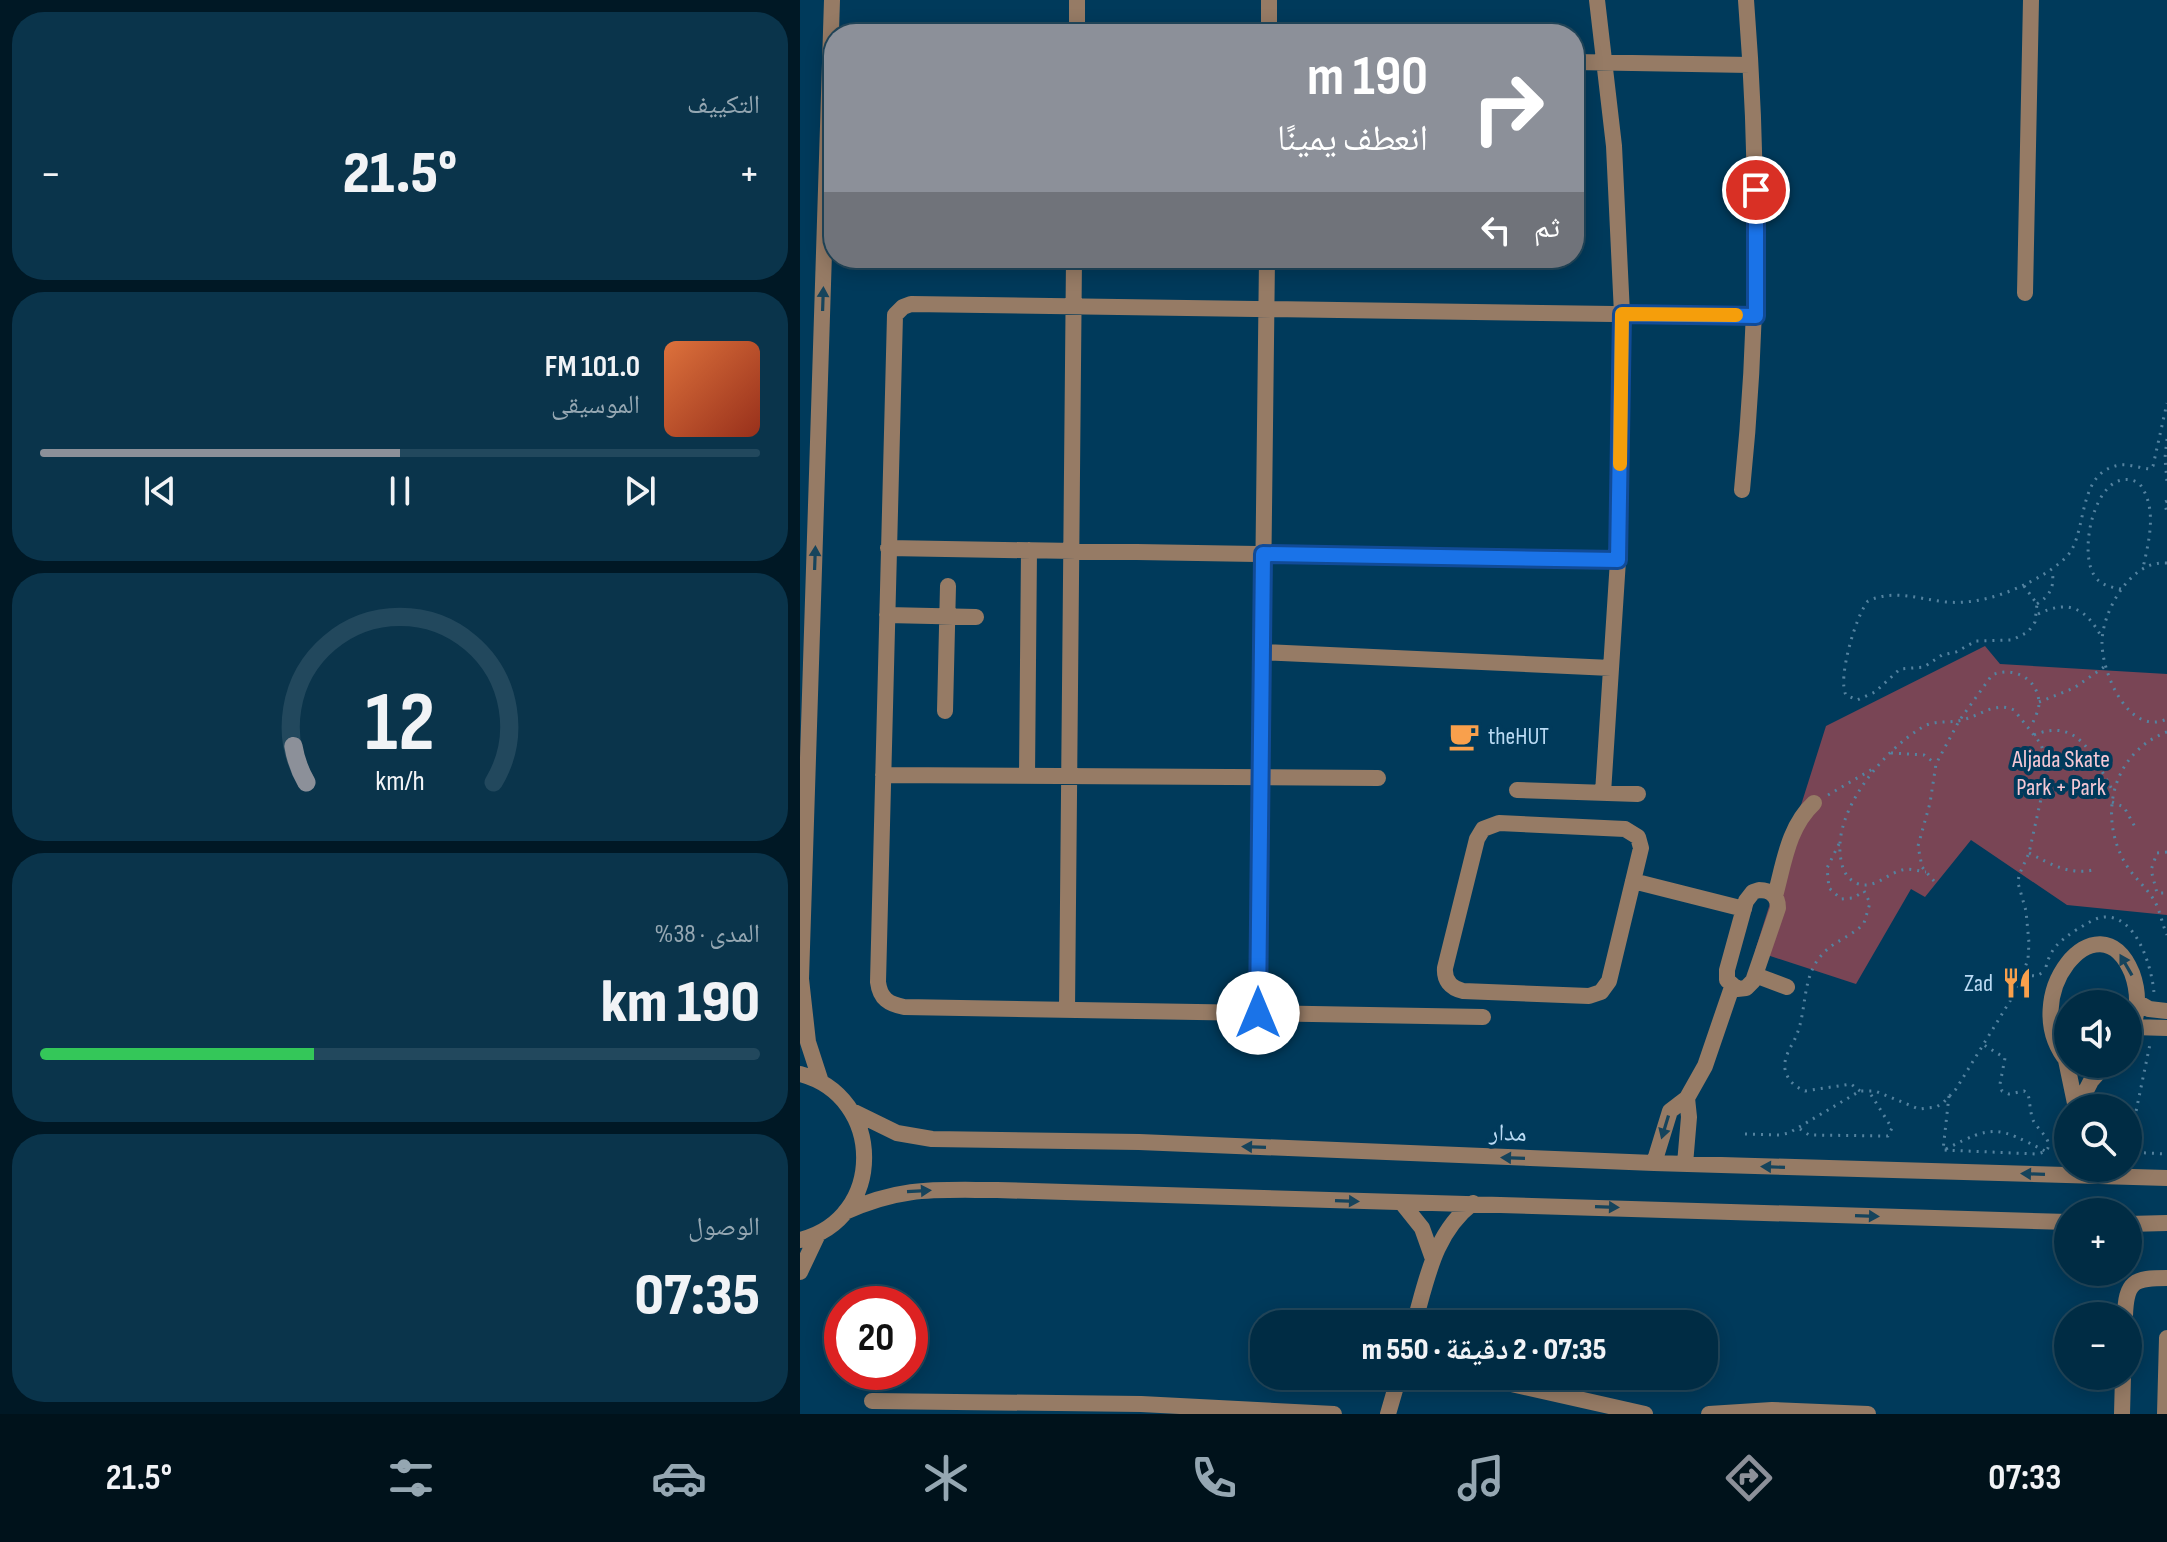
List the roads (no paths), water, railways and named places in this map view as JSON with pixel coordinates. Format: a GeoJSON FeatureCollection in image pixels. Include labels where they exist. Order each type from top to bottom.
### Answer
{"type":"FeatureCollection","features":[{"type":"Feature","properties":{"kind":"street"},"geometry":{"type":"LineString","coordinates":[[831,24],[832,0]]}},
{"type":"Feature","properties":{"kind":"street"},"geometry":{"type":"LineString","coordinates":[[1077,0],[1077,24]]}},
{"type":"Feature","properties":{"kind":"street"},"geometry":{"type":"LineString","coordinates":[[1269,0],[1269,24]]}},
{"type":"Feature","properties":{"kind":"street"},"geometry":{"type":"LineString","coordinates":[[1597,0],[1614,146],[1622,314],[1618,560],[1603,793]]}},
{"type":"Feature","properties":{"kind":"street"},"geometry":{"type":"LineString","coordinates":[[1742,490],[1756,316],[1756,190],[1746,0]]}},
{"type":"Feature","properties":{"kind":"street"},"geometry":{"type":"LineString","coordinates":[[2025,293],[2031,0]]}},
{"type":"Feature","properties":{"kind":"street"},"geometry":{"type":"LineString","coordinates":[[1584,62],[1750,65]]}},
{"type":"Feature","properties":{"kind":"street"},"geometry":{"type":"LineString","coordinates":[[821,1082],[804,1021],[801,979],[824,253]]}},
{"type":"Feature","properties":{"kind":"street"},"geometry":{"type":"LineString","coordinates":[[1067,1010],[1074,268]]}},
{"type":"Feature","properties":{"kind":"street"},"geometry":{"type":"LineString","coordinates":[[1258,1013],[1267,268]]}},
{"type":"Feature","properties":{"kind":"street"},"geometry":{"type":"LineString","coordinates":[[1483,1017],[904,1007],[890,1004],[882,997],[878,982],[894,324],[897,312],[911,304],[1756,316]]}},
{"type":"Feature","properties":{"kind":"street"},"geometry":{"type":"LineString","coordinates":[[888,548],[1618,560]]}},
{"type":"Feature","properties":{"kind":"street"},"geometry":{"type":"LineString","coordinates":[[1027,776],[1029,550]]}},
{"type":"Feature","properties":{"kind":"street"},"geometry":{"type":"LineString","coordinates":[[945,711],[948,586]]}},
{"type":"Feature","properties":{"kind":"street"},"geometry":{"type":"LineString","coordinates":[[887,615],[976,617]]}},
{"type":"Feature","properties":{"kind":"street"},"geometry":{"type":"LineString","coordinates":[[1262,652],[1611,668]]}},
{"type":"Feature","properties":{"kind":"street"},"geometry":{"type":"LineString","coordinates":[[883,775],[1378,778]]}},
{"type":"Feature","properties":{"kind":"street"},"geometry":{"type":"LineString","coordinates":[[1517,790],[1638,794]]}},
{"type":"Feature","properties":{"kind":"street"},"geometry":{"type":"LineString","coordinates":[[1732,987],[1746,988],[1755,975],[1778,908],[1775,896],[1792,832],[1814,803]]}},
{"type":"Feature","properties":{"kind":"street"},"geometry":{"type":"LineString","coordinates":[[1499,823],[1630,830],[1641,843],[1633,881],[1609,981],[1601,992],[1589,996],[1463,991],[1456,990],[1447,981],[1445,968],[1477,839],[1488,826],[1499,823]]}},
{"type":"Feature","properties":{"kind":"street"},"geometry":{"type":"LineString","coordinates":[[1633,881],[1744,909]]}},
{"type":"Feature","properties":{"kind":"street"},"geometry":{"type":"LineString","coordinates":[[1654,1163],[1670,1111],[1687,1098],[1705,1066],[1732,987],[1726,975],[1749,896],[1765,890],[1775,896]]}},
{"type":"Feature","properties":{"kind":"street"},"geometry":{"type":"LineString","coordinates":[[2056,990],[2062,971],[2077,953],[2098,945],[2119,952],[2132,973],[2135,990]]}},
{"type":"Feature","properties":{"kind":"street"},"geometry":{"type":"LineString","coordinates":[[1755,975],[1787,987]]}},
{"type":"Feature","properties":{"kind":"street"},"geometry":{"type":"LineString","coordinates":[[2054,995],[2051,1004],[2054,1032]]}},
{"type":"Feature","properties":{"kind":"street"},"geometry":{"type":"LineString","coordinates":[[2142,1004],[2161,1010]]}},
{"type":"Feature","properties":{"kind":"street"},"geometry":{"type":"LineString","coordinates":[[800,1074],[833,1090],[852,1111],[862,1136],[865,1162],[859,1189],[845,1212]]}},
{"type":"Feature","properties":{"kind":"street"},"geometry":{"type":"LineString","coordinates":[[1685,1164],[1689,1117],[1687,1098]]}},
{"type":"Feature","properties":{"kind":"street","name":"مدار"},"geometry":{"type":"LineString","coordinates":[[852,1111],[897,1133],[932,1139],[1139,1142],[1685,1164],[2054,1172]]}},
{"type":"Feature","properties":{"kind":"street","name":"مدار"},"geometry":{"type":"LineString","coordinates":[[2142,1176],[2167,1178]]}},
{"type":"Feature","properties":{"kind":"street"},"geometry":{"type":"LineString","coordinates":[[800,1240],[818,1234],[845,1212],[890,1194],[926,1190],[1067,1191],[2054,1222]]}},
{"type":"Feature","properties":{"kind":"street"},"geometry":{"type":"LineString","coordinates":[[1402,1203],[1422,1228],[1433,1259]]}},
{"type":"Feature","properties":{"kind":"street"},"geometry":{"type":"LineString","coordinates":[[1418,1310],[1444,1233],[1473,1203]]}},
{"type":"Feature","properties":{"kind":"street"},"geometry":{"type":"LineString","coordinates":[[2142,1224],[2167,1223]]}},
{"type":"Feature","properties":{"kind":"street"},"geometry":{"type":"LineString","coordinates":[[800,1272],[818,1234]]}},
{"type":"Feature","properties":{"kind":"street"},"geometry":{"type":"LineString","coordinates":[[2125,1302],[2134,1282],[2143,1278],[2167,1278]]}},
{"type":"Feature","properties":{"kind":"street"},"geometry":{"type":"LineString","coordinates":[[2165,1414],[2167,1338]]}},
{"type":"Feature","properties":{"kind":"street"},"geometry":{"type":"LineString","coordinates":[[1388,1414],[1395,1390]]}},
{"type":"Feature","properties":{"kind":"street"},"geometry":{"type":"LineString","coordinates":[[1538,1390],[1645,1414]]}},
{"type":"Feature","properties":{"kind":"street"},"geometry":{"type":"LineString","coordinates":[[2122,1414],[2123,1390]]}},
{"type":"Feature","properties":{"kind":"street"},"geometry":{"type":"LineString","coordinates":[[872,1401],[1141,1404],[1334,1414]]}},
{"type":"Feature","properties":{"kind":"street"},"geometry":{"type":"LineString","coordinates":[[1709,1414],[1772,1410],[1868,1414]]}},
{"type":"Feature","properties":{"kind":"place","name":"theHUT"},"geometry":{"type":"Point","coordinates":[1464,736]}},
{"type":"Feature","properties":{"kind":"place","name":"Zad"},"geometry":{"type":"Point","coordinates":[2017,983]}},
{"type":"Feature","properties":{"kind":"park label","name":"Aljada Skate Park + Park"},"geometry":{"type":"Point","coordinates":[2061,773]}}]}
